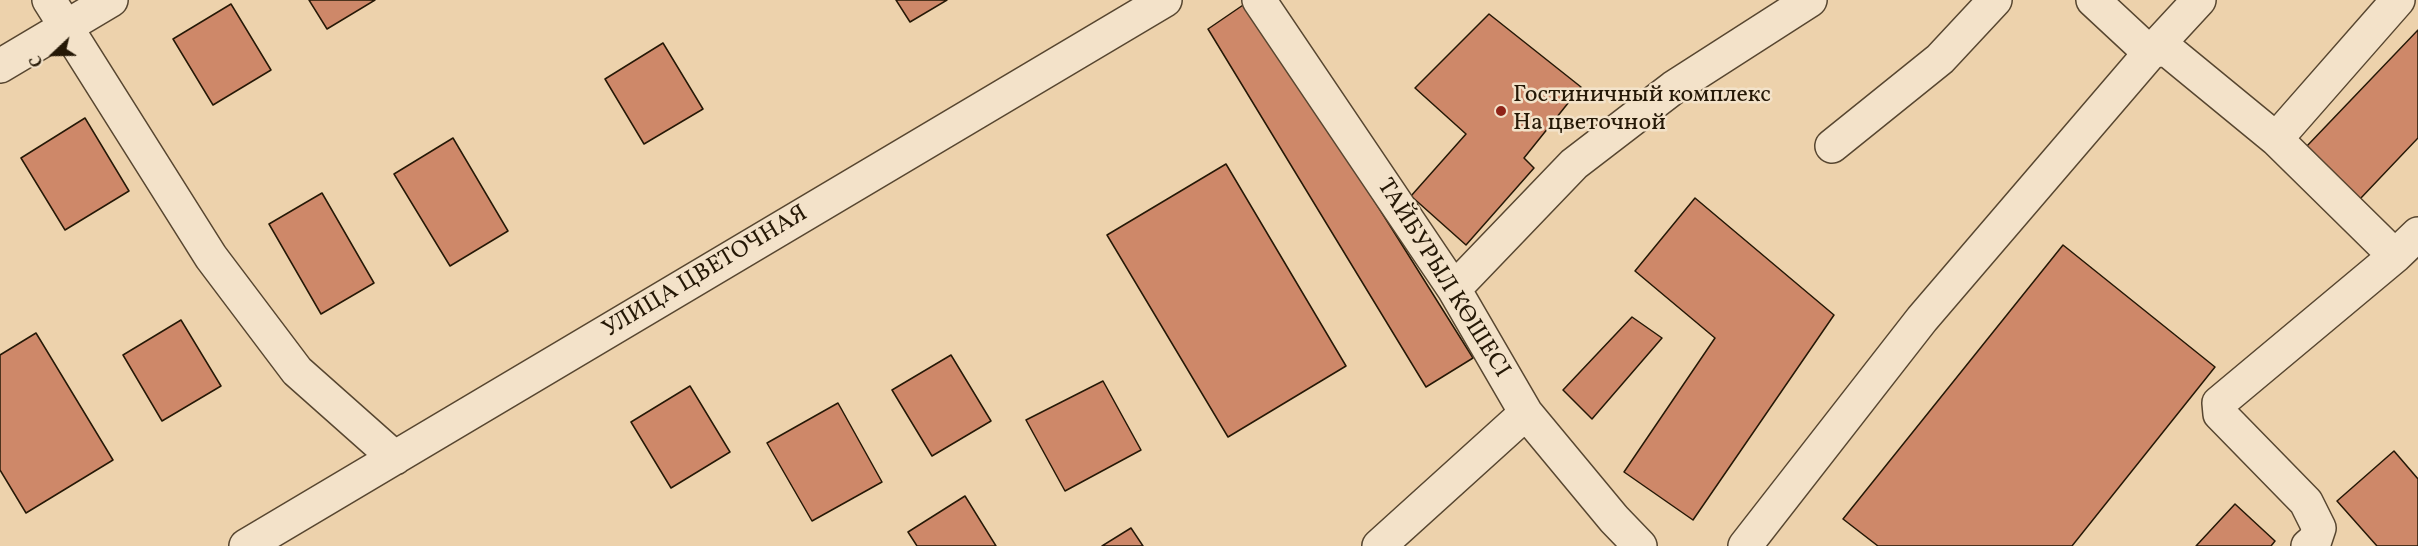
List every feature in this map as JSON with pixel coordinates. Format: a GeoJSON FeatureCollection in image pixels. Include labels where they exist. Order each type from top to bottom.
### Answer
{"type":"FeatureCollection","features":[{"type":"Feature","properties":{"kind":"street"},"geometry":{"type":"LineString","coordinates":[[0,66],[57,13],[111,0]]}},
{"type":"Feature","properties":{"kind":"street","name":"УЛИЦА ЦВЕТОЧНАЯ"},"geometry":{"type":"LineString","coordinates":[[246,546],[1165,0]]}},
{"type":"Feature","properties":{"kind":"street","name":"ТАЙБУРЫЛ КӨШЕСІ"},"geometry":{"type":"LineString","coordinates":[[1259,0],[1454,289],[1526,413],[1614,519],[1640,546]]}},
{"type":"Feature","properties":{"kind":"street"},"geometry":{"type":"LineString","coordinates":[[1454,289],[1574,164],[1673,88],[1810,0]]}},
{"type":"Feature","properties":{"kind":"street"},"geometry":{"type":"LineString","coordinates":[[1832,146],[1940,59],[1995,0]]}},
{"type":"Feature","properties":{"kind":"street"},"geometry":{"type":"LineString","coordinates":[[2093,0],[2150,53]]}},
{"type":"Feature","properties":{"kind":"street"},"geometry":{"type":"LineString","coordinates":[[1745,546],[1922,319],[2150,53],[2199,0]]}},
{"type":"Feature","properties":{"kind":"street"},"geometry":{"type":"LineString","coordinates":[[2276,139],[2398,0]]}},
{"type":"Feature","properties":{"kind":"street"},"geometry":{"type":"LineString","coordinates":[[57,13],[211,257],[297,371],[395,458]]}},
{"type":"Feature","properties":{"kind":"street"},"geometry":{"type":"LineString","coordinates":[[2150,53],[2162,49],[2170,52],[2276,139],[2395,256]]}},
{"type":"Feature","properties":{"kind":"street"},"geometry":{"type":"LineString","coordinates":[[2308,546],[2315,540],[2319,528],[2306,502],[2220,414],[2219,403],[2395,256],[2418,234]]}},
{"type":"Feature","properties":{"kind":"street"},"geometry":{"type":"LineString","coordinates":[[1379,546],[1526,413]]}},
{"type":"Feature","properties":{"kind":"building"},"geometry":{"type":"Polygon","coordinates":[[[309,0],[375,0],[327,29],[309,0]]]}},
{"type":"Feature","properties":{"kind":"building"},"geometry":{"type":"Polygon","coordinates":[[[896,0],[947,0],[910,22],[896,0]]]}},
{"type":"Feature","properties":{"kind":"building"},"geometry":{"type":"Polygon","coordinates":[[[1249,1],[1473,358],[1426,387],[1208,29],[1249,1]]]}},
{"type":"Feature","properties":{"kind":"building"},"geometry":{"type":"Polygon","coordinates":[[[231,4],[271,70],[213,105],[173,39],[231,4]]]}},
{"type":"Feature","properties":{"kind":"building","name":"Гостиничный комплекс На цветочной"},"geometry":{"type":"Polygon","coordinates":[[[1489,14],[1581,87],[1524,158],[1534,168],[1466,245],[1411,196],[1466,134],[1415,88],[1489,14]]]}},
{"type":"Feature","properties":{"kind":"building"},"geometry":{"type":"Polygon","coordinates":[[[2418,30],[2418,138],[2360,199],[2306,147],[2418,30]]]}},
{"type":"Feature","properties":{"kind":"building"},"geometry":{"type":"Polygon","coordinates":[[[663,43],[703,109],[644,144],[605,79],[663,43]]]}},
{"type":"Feature","properties":{"kind":"building"},"geometry":{"type":"Polygon","coordinates":[[[85,118],[129,191],[65,230],[21,158],[85,118]]]}},
{"type":"Feature","properties":{"kind":"building"},"geometry":{"type":"Polygon","coordinates":[[[453,138],[508,231],[450,266],[394,174],[453,138]]]}},
{"type":"Feature","properties":{"kind":"building"},"geometry":{"type":"Polygon","coordinates":[[[1226,164],[1346,366],[1228,437],[1107,235],[1226,164]]]}},
{"type":"Feature","properties":{"kind":"building"},"geometry":{"type":"Polygon","coordinates":[[[322,193],[374,283],[321,314],[269,224],[322,193]]]}},
{"type":"Feature","properties":{"kind":"building"},"geometry":{"type":"Polygon","coordinates":[[[1695,198],[1834,315],[1693,520],[1624,472],[1715,338],[1635,271],[1695,198]]]}},
{"type":"Feature","properties":{"kind":"building"},"geometry":{"type":"Polygon","coordinates":[[[2063,245],[2215,367],[2072,546],[1878,546],[1843,519],[2063,245]]]}},
{"type":"Feature","properties":{"kind":"building"},"geometry":{"type":"Polygon","coordinates":[[[1632,317],[1662,338],[1592,419],[1563,390],[1632,317]]]}},
{"type":"Feature","properties":{"kind":"building"},"geometry":{"type":"Polygon","coordinates":[[[181,320],[221,386],[162,421],[123,355],[181,320]]]}},
{"type":"Feature","properties":{"kind":"building"},"geometry":{"type":"Polygon","coordinates":[[[36,333],[113,460],[26,513],[0,470],[0,355],[36,333]]]}},
{"type":"Feature","properties":{"kind":"building"},"geometry":{"type":"Polygon","coordinates":[[[951,355],[991,421],[932,456],[892,390],[951,355]]]}},
{"type":"Feature","properties":{"kind":"building"},"geometry":{"type":"Polygon","coordinates":[[[1103,381],[1141,450],[1065,491],[1026,420],[1103,381]]]}},
{"type":"Feature","properties":{"kind":"building"},"geometry":{"type":"Polygon","coordinates":[[[690,386],[730,452],[671,488],[631,422],[690,386]]]}},
{"type":"Feature","properties":{"kind":"building"},"geometry":{"type":"Polygon","coordinates":[[[838,403],[882,482],[812,521],[767,443],[838,403]]]}},
{"type":"Feature","properties":{"kind":"building"},"geometry":{"type":"Polygon","coordinates":[[[2394,451],[2418,479],[2418,546],[2377,546],[2337,501],[2394,451]]]}},
{"type":"Feature","properties":{"kind":"building"},"geometry":{"type":"Polygon","coordinates":[[[965,496],[996,546],[917,546],[908,532],[965,496]]]}},
{"type":"Feature","properties":{"kind":"building"},"geometry":{"type":"Polygon","coordinates":[[[2235,504],[2275,541],[2271,546],[2196,546],[2235,504]]]}},
{"type":"Feature","properties":{"kind":"building"},"geometry":{"type":"Polygon","coordinates":[[[1131,528],[1143,546],[1102,546],[1131,528]]]}},
{"type":"Feature","properties":{"kind":"place","name":"Гостиничный комплекс На цветочной"},"geometry":{"type":"Point","coordinates":[1501,111]}}]}
